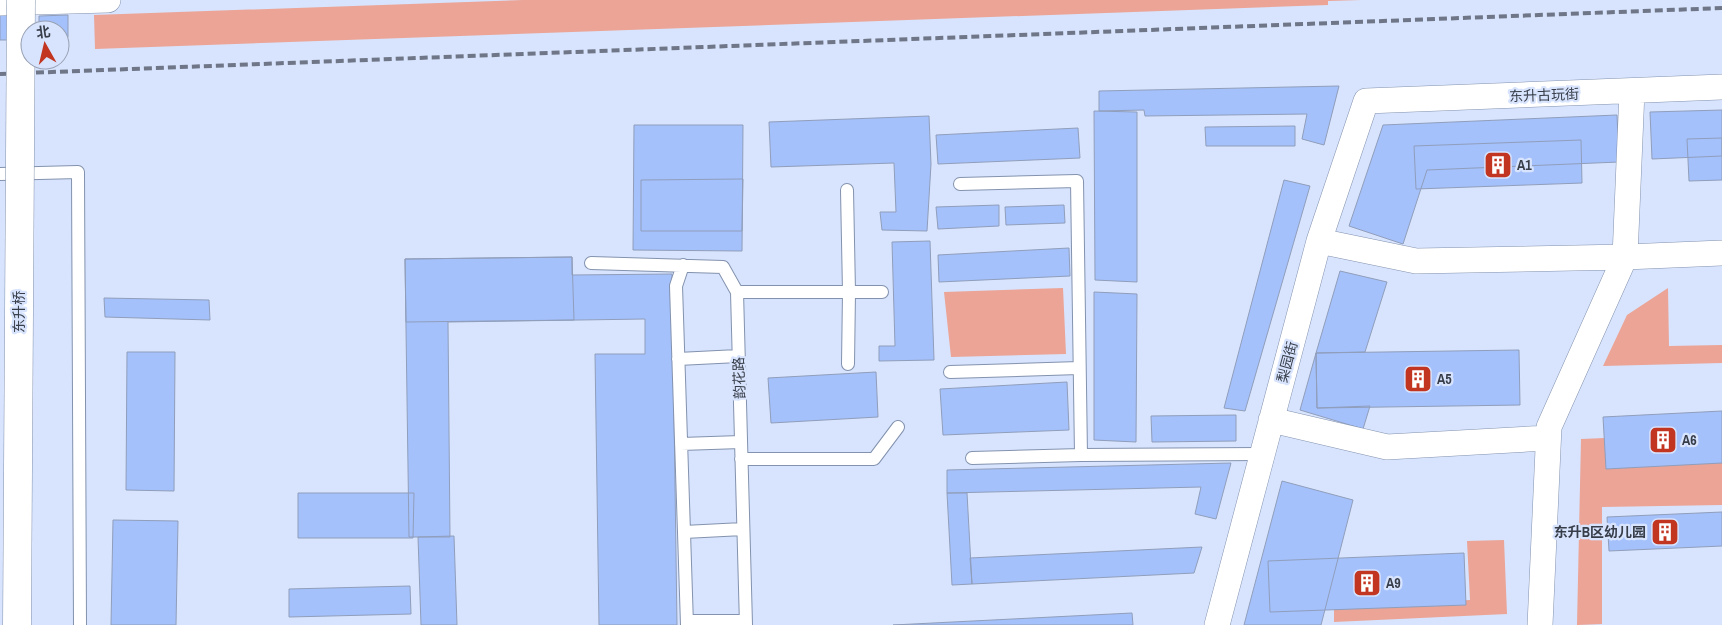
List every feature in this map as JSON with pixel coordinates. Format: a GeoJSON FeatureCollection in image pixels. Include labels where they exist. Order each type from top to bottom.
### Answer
{"type":"FeatureCollection","features":[{"type":"Feature","properties":{"kind":"highway","name":"东升桥"},"geometry":{"type":"LineString","coordinates":[[17,625],[21,0]]}},
{"type":"Feature","properties":{"kind":"street"},"geometry":{"type":"LineString","coordinates":[[0,3],[108,0]]}},
{"type":"Feature","properties":{"kind":"street","name":"东升古玩街"},"geometry":{"type":"LineString","coordinates":[[1366,101],[1722,87]]}},
{"type":"Feature","properties":{"kind":"street"},"geometry":{"type":"LineString","coordinates":[[1540,625],[1549,427],[1625,257],[1632,91]]}},
{"type":"Feature","properties":{"kind":"street","name":"梨园街"},"geometry":{"type":"LineString","coordinates":[[1217,625],[1319,241],[1366,101]]}},
{"type":"Feature","properties":{"kind":"street"},"geometry":{"type":"LineString","coordinates":[[1319,241],[1416,261],[1722,253]]}},
{"type":"Feature","properties":{"kind":"street"},"geometry":{"type":"LineString","coordinates":[[1272,420],[1387,447],[1548,438]]}},
{"type":"Feature","properties":{"kind":"lane"},"geometry":{"type":"LineString","coordinates":[[0,174],[78,172],[80,625]]}},
{"type":"Feature","properties":{"kind":"lane"},"geometry":{"type":"LineString","coordinates":[[960,184],[1077,181],[1081,456]]}},
{"type":"Feature","properties":{"kind":"lane"},"geometry":{"type":"LineString","coordinates":[[847,190],[848,364]]}},
{"type":"Feature","properties":{"kind":"lane","name":"韵花路"},"geometry":{"type":"LineString","coordinates":[[591,263],[723,267],[737,292],[746,623]]}},
{"type":"Feature","properties":{"kind":"lane"},"geometry":{"type":"LineString","coordinates":[[683,265],[676,286],[687,623],[746,623]]}},
{"type":"Feature","properties":{"kind":"lane"},"geometry":{"type":"LineString","coordinates":[[737,292],[882,292]]}},
{"type":"Feature","properties":{"kind":"lane"},"geometry":{"type":"LineString","coordinates":[[678,359],[738,356]]}},
{"type":"Feature","properties":{"kind":"lane"},"geometry":{"type":"LineString","coordinates":[[950,372],[1079,368]]}},
{"type":"Feature","properties":{"kind":"lane"},"geometry":{"type":"LineString","coordinates":[[741,459],[874,459],[898,427]]}},
{"type":"Feature","properties":{"kind":"lane"},"geometry":{"type":"LineString","coordinates":[[681,444],[741,442]]}},
{"type":"Feature","properties":{"kind":"lane"},"geometry":{"type":"LineString","coordinates":[[972,458],[1262,454]]}},
{"type":"Feature","properties":{"kind":"lane"},"geometry":{"type":"LineString","coordinates":[[684,532],[743,529]]}},
{"type":"Feature","properties":{"kind":"shaded area"},"geometry":{"type":"Polygon","coordinates":[[[523,0],[1361,0],[1328,1],[1328,5],[95,49],[94,15],[523,0]]]}},
{"type":"Feature","properties":{"kind":"shaded area"},"geometry":{"type":"Polygon","coordinates":[[[1063,288],[1066,354],[951,357],[944,292],[1063,288]]]}},
{"type":"Feature","properties":{"kind":"shaded area"},"geometry":{"type":"Polygon","coordinates":[[[1668,288],[1669,346],[1722,345],[1722,363],[1603,366],[1627,315],[1668,288]]]}},
{"type":"Feature","properties":{"kind":"shaded area"},"geometry":{"type":"Polygon","coordinates":[[[1722,433],[1722,505],[1602,507],[1602,624],[1577,625],[1581,439],[1722,433]]]}},
{"type":"Feature","properties":{"kind":"shaded area"},"geometry":{"type":"Polygon","coordinates":[[[1504,540],[1507,614],[1334,622],[1334,606],[1470,600],[1467,541],[1504,540]]]}},
{"type":"Feature","properties":{"kind":"building"},"geometry":{"type":"Polygon","coordinates":[[[0,14],[8,14],[8,40],[0,40],[0,14]]]}},
{"type":"Feature","properties":{"kind":"building"},"geometry":{"type":"Polygon","coordinates":[[[68,15],[68,20],[39,20],[39,16],[68,15]]]}},
{"type":"Feature","properties":{"kind":"building"},"geometry":{"type":"Polygon","coordinates":[[[1339,86],[1324,145],[1302,139],[1307,114],[1145,116],[1144,110],[1099,111],[1099,91],[1339,86]]]}},
{"type":"Feature","properties":{"kind":"building"},"geometry":{"type":"Polygon","coordinates":[[[1722,110],[1722,156],[1652,159],[1650,112],[1722,110]]]}},
{"type":"Feature","properties":{"kind":"building"},"geometry":{"type":"Polygon","coordinates":[[[1094,111],[1137,112],[1137,282],[1095,280],[1094,111]]]}},
{"type":"Feature","properties":{"kind":"building"},"geometry":{"type":"Polygon","coordinates":[[[1617,115],[1619,162],[1427,170],[1403,244],[1349,226],[1383,125],[1617,115]]]}},
{"type":"Feature","properties":{"kind":"building"},"geometry":{"type":"Polygon","coordinates":[[[929,116],[931,164],[927,231],[882,230],[880,212],[896,212],[894,163],[771,167],[769,122],[929,116]]]}},
{"type":"Feature","properties":{"kind":"building"},"geometry":{"type":"Polygon","coordinates":[[[634,125],[743,125],[742,251],[633,250],[634,125]]]}},
{"type":"Feature","properties":{"kind":"building"},"geometry":{"type":"Polygon","coordinates":[[[1295,126],[1295,146],[1206,146],[1205,127],[1295,126]]]}},
{"type":"Feature","properties":{"kind":"building"},"geometry":{"type":"Polygon","coordinates":[[[1078,128],[1080,158],[938,164],[936,135],[1078,128]]]}},
{"type":"Feature","properties":{"kind":"building"},"geometry":{"type":"Polygon","coordinates":[[[1722,138],[1722,180],[1689,181],[1687,139],[1722,138]]]}},
{"type":"Feature","properties":{"kind":"building","name":"A1"},"geometry":{"type":"Polygon","coordinates":[[[1581,140],[1582,183],[1416,189],[1414,146],[1581,140]]]}},
{"type":"Feature","properties":{"kind":"building"},"geometry":{"type":"Polygon","coordinates":[[[743,179],[742,231],[641,231],[641,180],[743,179]]]}},
{"type":"Feature","properties":{"kind":"building"},"geometry":{"type":"Polygon","coordinates":[[[1284,180],[1310,186],[1245,411],[1224,408],[1284,180]]]}},
{"type":"Feature","properties":{"kind":"building"},"geometry":{"type":"Polygon","coordinates":[[[999,205],[999,226],[938,229],[936,207],[999,205]]]}},
{"type":"Feature","properties":{"kind":"building"},"geometry":{"type":"Polygon","coordinates":[[[1064,205],[1065,223],[1006,225],[1005,207],[1064,205]]]}},
{"type":"Feature","properties":{"kind":"building"},"geometry":{"type":"Polygon","coordinates":[[[930,241],[934,360],[879,361],[879,346],[895,346],[892,242],[930,241]]]}},
{"type":"Feature","properties":{"kind":"building"},"geometry":{"type":"Polygon","coordinates":[[[1069,248],[1070,276],[939,282],[938,255],[1069,248]]]}},
{"type":"Feature","properties":{"kind":"building"},"geometry":{"type":"Polygon","coordinates":[[[572,257],[572,275],[672,274],[677,625],[599,625],[595,354],[645,354],[645,319],[448,322],[450,537],[409,537],[405,259],[572,257]]]}},
{"type":"Feature","properties":{"kind":"building"},"geometry":{"type":"Polygon","coordinates":[[[572,257],[574,320],[406,322],[405,259],[572,257]]]}},
{"type":"Feature","properties":{"kind":"building"},"geometry":{"type":"Polygon","coordinates":[[[1340,271],[1387,282],[1365,352],[1316,353],[1340,271]]]}},
{"type":"Feature","properties":{"kind":"building"},"geometry":{"type":"Polygon","coordinates":[[[1094,292],[1137,294],[1136,442],[1094,440],[1094,292]]]}},
{"type":"Feature","properties":{"kind":"building"},"geometry":{"type":"Polygon","coordinates":[[[104,298],[209,300],[210,320],[105,317],[104,298]]]}},
{"type":"Feature","properties":{"kind":"building","name":"A5"},"geometry":{"type":"Polygon","coordinates":[[[1519,350],[1520,405],[1317,408],[1316,353],[1519,350]]]}},
{"type":"Feature","properties":{"kind":"building"},"geometry":{"type":"Polygon","coordinates":[[[127,352],[175,352],[174,491],[126,490],[127,352]]]}},
{"type":"Feature","properties":{"kind":"building"},"geometry":{"type":"Polygon","coordinates":[[[1316,353],[1317,408],[1370,406],[1363,429],[1300,410],[1316,353]]]}},
{"type":"Feature","properties":{"kind":"building"},"geometry":{"type":"Polygon","coordinates":[[[876,372],[878,417],[771,423],[768,378],[876,372]]]}},
{"type":"Feature","properties":{"kind":"building"},"geometry":{"type":"Polygon","coordinates":[[[1067,382],[1069,430],[943,435],[940,389],[1067,382]]]}},
{"type":"Feature","properties":{"kind":"building","name":"A6"},"geometry":{"type":"Polygon","coordinates":[[[1722,411],[1722,463],[1606,469],[1603,417],[1722,411]]]}},
{"type":"Feature","properties":{"kind":"building"},"geometry":{"type":"Polygon","coordinates":[[[1236,415],[1236,441],[1152,442],[1151,416],[1236,415]]]}},
{"type":"Feature","properties":{"kind":"building"},"geometry":{"type":"Polygon","coordinates":[[[1231,463],[1216,519],[1195,514],[1201,487],[947,493],[947,470],[1231,463]]]}},
{"type":"Feature","properties":{"kind":"building"},"geometry":{"type":"Polygon","coordinates":[[[1282,481],[1353,500],[1321,625],[1244,625],[1282,481]]]}},
{"type":"Feature","properties":{"kind":"building"},"geometry":{"type":"Polygon","coordinates":[[[298,493],[414,493],[413,538],[298,538],[298,493]]]}},
{"type":"Feature","properties":{"kind":"building"},"geometry":{"type":"Polygon","coordinates":[[[947,493],[967,493],[972,584],[952,585],[947,493]]]}},
{"type":"Feature","properties":{"kind":"building","name":"东升B区幼儿园"},"geometry":{"type":"Polygon","coordinates":[[[1722,512],[1722,546],[1609,551],[1607,517],[1722,512]]]}},
{"type":"Feature","properties":{"kind":"building"},"geometry":{"type":"Polygon","coordinates":[[[113,520],[178,521],[176,625],[111,625],[113,520]]]}},
{"type":"Feature","properties":{"kind":"building"},"geometry":{"type":"Polygon","coordinates":[[[454,536],[457,625],[421,625],[418,537],[454,536]]]}},
{"type":"Feature","properties":{"kind":"building"},"geometry":{"type":"Polygon","coordinates":[[[1202,547],[1194,573],[972,584],[970,558],[1202,547]]]}},
{"type":"Feature","properties":{"kind":"building","name":"A9"},"geometry":{"type":"Polygon","coordinates":[[[1464,553],[1466,605],[1270,612],[1268,561],[1464,553]]]}},
{"type":"Feature","properties":{"kind":"building"},"geometry":{"type":"Polygon","coordinates":[[[410,586],[411,614],[289,617],[289,589],[410,586]]]}},
{"type":"Feature","properties":{"kind":"building"},"geometry":{"type":"Polygon","coordinates":[[[1132,613],[1133,625],[893,625],[1132,613]]]}},
{"type":"Feature","properties":{"kind":"railway"},"geometry":{"type":"LineString","coordinates":[[0,74],[1722,8]]}},
{"type":"Feature","properties":{"kind":"place","name":"A1"},"geometry":{"type":"Point","coordinates":[1498,165]}},
{"type":"Feature","properties":{"kind":"place","name":"A5"},"geometry":{"type":"Point","coordinates":[1418,379]}},
{"type":"Feature","properties":{"kind":"place","name":"A6"},"geometry":{"type":"Point","coordinates":[1663,440]}},
{"type":"Feature","properties":{"kind":"place","name":"东升B区幼儿园"},"geometry":{"type":"Point","coordinates":[1665,532]}},
{"type":"Feature","properties":{"kind":"place","name":"A9"},"geometry":{"type":"Point","coordinates":[1367,583]}}]}
